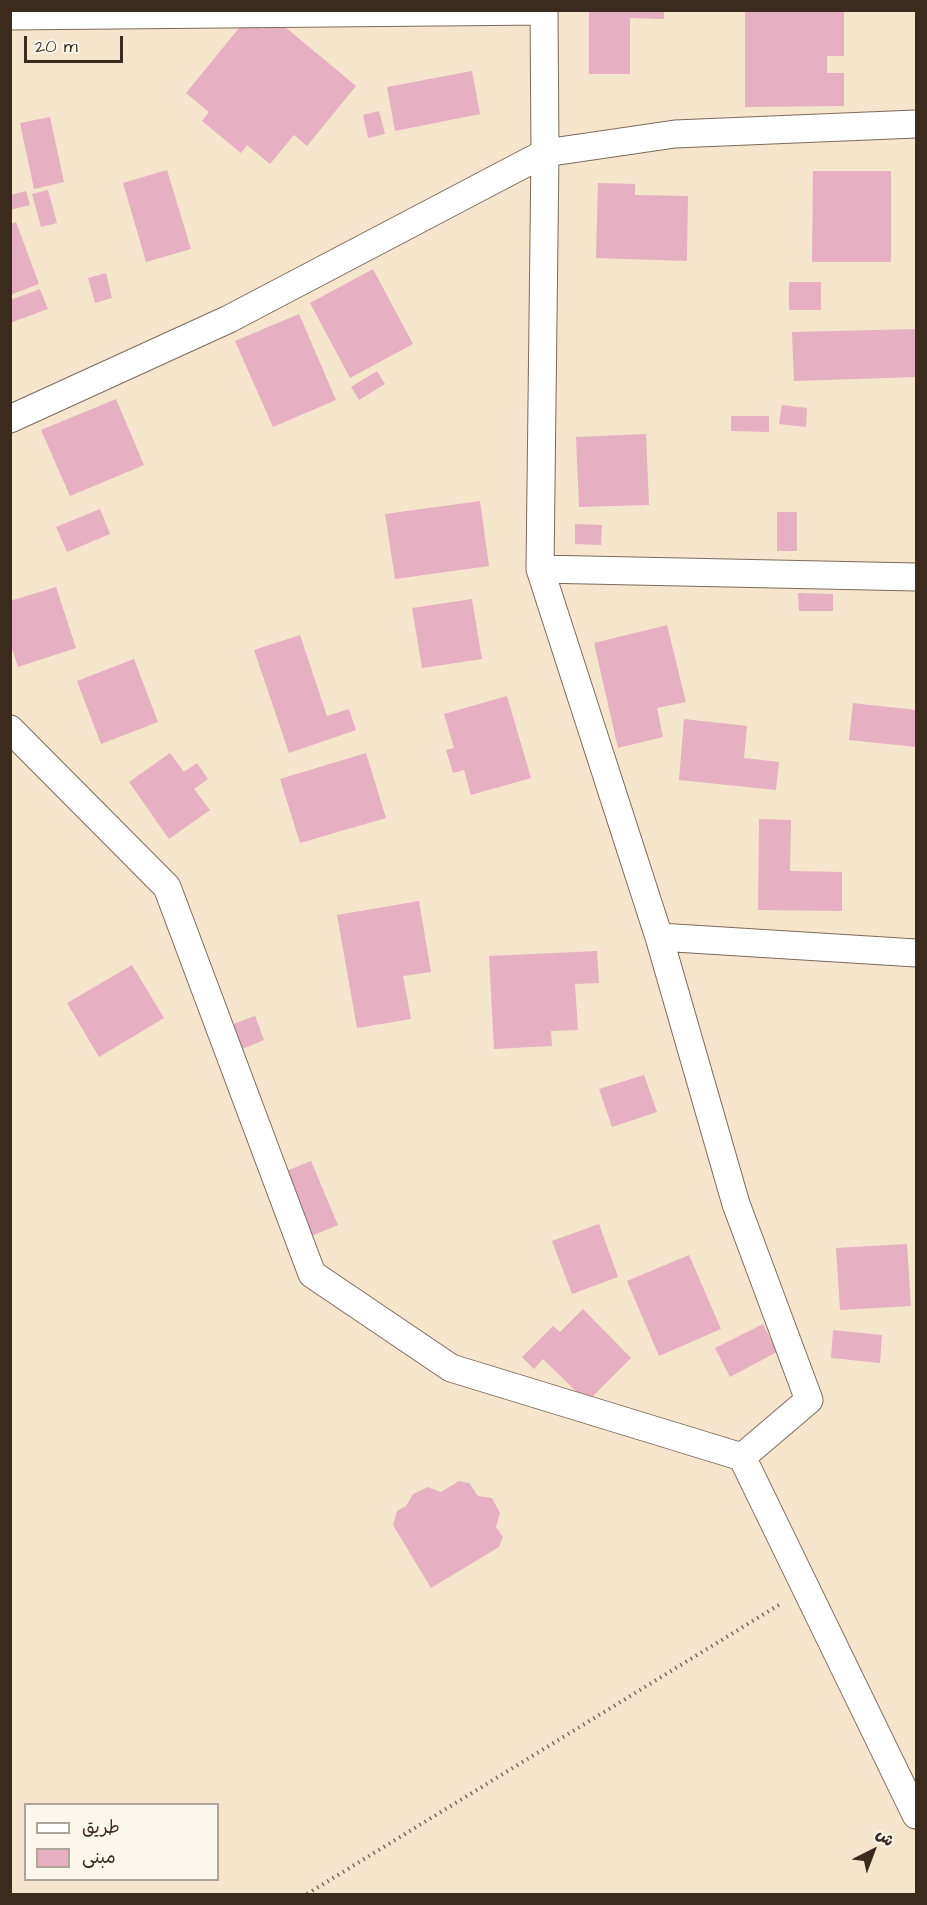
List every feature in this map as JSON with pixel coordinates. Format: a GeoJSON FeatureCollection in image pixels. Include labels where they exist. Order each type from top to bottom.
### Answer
{"type":"FeatureCollection","features":[{"type":"Feature","properties":{"kind":"street"},"geometry":{"type":"LineString","coordinates":[[10,16],[544,11],[545,153],[540,569],[659,937],[736,1204],[809,1400],[742,1457]]}},
{"type":"Feature","properties":{"kind":"street"},"geometry":{"type":"LineString","coordinates":[[10,419],[229,319],[545,153],[675,134],[916,124]]}},
{"type":"Feature","properties":{"kind":"street"},"geometry":{"type":"LineString","coordinates":[[540,569],[916,577]]}},
{"type":"Feature","properties":{"kind":"street"},"geometry":{"type":"LineString","coordinates":[[10,729],[167,887],[312,1274],[451,1368],[742,1457],[916,1815]]}},
{"type":"Feature","properties":{"kind":"street"},"geometry":{"type":"LineString","coordinates":[[659,937],[916,953]]}},
{"type":"Feature","properties":{"kind":"path"},"geometry":{"type":"LineString","coordinates":[[307,1894],[806,1588]]}},
{"type":"Feature","properties":{"kind":"building"},"geometry":{"type":"Polygon","coordinates":[[[589,10],[664,10],[664,19],[630,18],[630,74],[589,74],[589,10]]]}},
{"type":"Feature","properties":{"kind":"building"},"geometry":{"type":"Polygon","coordinates":[[[745,12],[844,12],[844,56],[827,56],[827,73],[844,73],[844,106],[745,107],[745,12]]]}},
{"type":"Feature","properties":{"kind":"building"},"geometry":{"type":"Polygon","coordinates":[[[248,17],[263,29],[273,17],[356,86],[307,146],[294,135],[270,164],[247,145],[241,153],[202,121],[209,112],[186,93],[248,17]]]}},
{"type":"Feature","properties":{"kind":"building"},"geometry":{"type":"Polygon","coordinates":[[[472,71],[480,114],[395,131],[387,87],[472,71]]]}},
{"type":"Feature","properties":{"kind":"building"},"geometry":{"type":"Polygon","coordinates":[[[379,111],[385,134],[368,138],[363,115],[379,111]]]}},
{"type":"Feature","properties":{"kind":"building"},"geometry":{"type":"Polygon","coordinates":[[[50,117],[64,182],[34,189],[20,123],[50,117]]]}},
{"type":"Feature","properties":{"kind":"building"},"geometry":{"type":"Polygon","coordinates":[[[167,170],[191,249],[146,262],[123,183],[167,170]]]}},
{"type":"Feature","properties":{"kind":"building"},"geometry":{"type":"Polygon","coordinates":[[[813,171],[891,171],[891,262],[812,262],[813,171]]]}},
{"type":"Feature","properties":{"kind":"building"},"geometry":{"type":"Polygon","coordinates":[[[598,183],[635,184],[635,195],[688,196],[687,261],[596,258],[598,183]]]}},
{"type":"Feature","properties":{"kind":"building"},"geometry":{"type":"Polygon","coordinates":[[[48,190],[57,223],[41,227],[32,194],[48,190]]]}},
{"type":"Feature","properties":{"kind":"building"},"geometry":{"type":"Polygon","coordinates":[[[26,191],[30,205],[10,210],[10,195],[26,191]]]}},
{"type":"Feature","properties":{"kind":"building"},"geometry":{"type":"Polygon","coordinates":[[[16,222],[39,284],[10,295],[10,224],[16,222]]]}},
{"type":"Feature","properties":{"kind":"building"},"geometry":{"type":"Polygon","coordinates":[[[373,269],[413,344],[350,378],[310,303],[373,269]]]}},
{"type":"Feature","properties":{"kind":"building"},"geometry":{"type":"Polygon","coordinates":[[[106,273],[112,298],[95,303],[88,278],[106,273]]]}},
{"type":"Feature","properties":{"kind":"building"},"geometry":{"type":"Polygon","coordinates":[[[789,282],[821,282],[821,310],[789,310],[789,282]]]}},
{"type":"Feature","properties":{"kind":"building"},"geometry":{"type":"Polygon","coordinates":[[[40,289],[48,309],[10,323],[10,300],[40,289]]]}},
{"type":"Feature","properties":{"kind":"building"},"geometry":{"type":"Polygon","coordinates":[[[299,314],[336,400],[273,427],[235,341],[299,314]]]}},
{"type":"Feature","properties":{"kind":"building"},"geometry":{"type":"Polygon","coordinates":[[[916,329],[916,377],[794,381],[792,332],[916,329]]]}},
{"type":"Feature","properties":{"kind":"building"},"geometry":{"type":"Polygon","coordinates":[[[377,371],[385,384],[359,400],[351,387],[377,371]]]}},
{"type":"Feature","properties":{"kind":"building"},"geometry":{"type":"Polygon","coordinates":[[[116,399],[144,465],[70,496],[41,430],[116,399]]]}},
{"type":"Feature","properties":{"kind":"building"},"geometry":{"type":"Polygon","coordinates":[[[782,405],[807,408],[806,427],[779,424],[782,405]]]}},
{"type":"Feature","properties":{"kind":"building"},"geometry":{"type":"Polygon","coordinates":[[[731,416],[769,416],[769,432],[731,431],[731,416]]]}},
{"type":"Feature","properties":{"kind":"building"},"geometry":{"type":"Polygon","coordinates":[[[646,434],[649,505],[579,507],[576,437],[646,434]]]}},
{"type":"Feature","properties":{"kind":"building"},"geometry":{"type":"Polygon","coordinates":[[[480,501],[489,566],[395,579],[385,514],[480,501]]]}},
{"type":"Feature","properties":{"kind":"building"},"geometry":{"type":"Polygon","coordinates":[[[100,509],[110,534],[67,552],[56,527],[100,509]]]}},
{"type":"Feature","properties":{"kind":"building"},"geometry":{"type":"Polygon","coordinates":[[[777,512],[797,512],[797,551],[777,551],[777,512]]]}},
{"type":"Feature","properties":{"kind":"building"},"geometry":{"type":"Polygon","coordinates":[[[575,524],[602,525],[601,545],[575,544],[575,524]]]}},
{"type":"Feature","properties":{"kind":"building"},"geometry":{"type":"Polygon","coordinates":[[[56,587],[76,648],[18,667],[10,642],[10,601],[56,587]]]}},
{"type":"Feature","properties":{"kind":"building"},"geometry":{"type":"Polygon","coordinates":[[[798,593],[833,594],[833,611],[799,611],[798,593]]]}},
{"type":"Feature","properties":{"kind":"building"},"geometry":{"type":"Polygon","coordinates":[[[472,599],[482,659],[422,668],[412,608],[472,599]]]}},
{"type":"Feature","properties":{"kind":"building"},"geometry":{"type":"Polygon","coordinates":[[[667,625],[686,702],[657,708],[663,737],[618,748],[594,643],[667,625]]]}},
{"type":"Feature","properties":{"kind":"building"},"geometry":{"type":"Polygon","coordinates":[[[300,635],[327,716],[349,709],[356,730],[289,753],[254,650],[300,635]]]}},
{"type":"Feature","properties":{"kind":"building"},"geometry":{"type":"Polygon","coordinates":[[[134,659],[158,722],[101,744],[77,681],[134,659]]]}},
{"type":"Feature","properties":{"kind":"building"},"geometry":{"type":"Polygon","coordinates":[[[507,696],[531,778],[471,795],[464,770],[453,773],[446,750],[454,748],[444,714],[507,696]]]}},
{"type":"Feature","properties":{"kind":"building"},"geometry":{"type":"Polygon","coordinates":[[[853,703],[916,710],[916,747],[849,740],[853,703]]]}},
{"type":"Feature","properties":{"kind":"building"},"geometry":{"type":"Polygon","coordinates":[[[684,719],[747,726],[744,758],[779,762],[776,790],[679,780],[684,719]]]}},
{"type":"Feature","properties":{"kind":"building"},"geometry":{"type":"Polygon","coordinates":[[[170,753],[184,772],[197,763],[208,779],[194,789],[210,810],[169,839],[129,782],[170,753]]]}},
{"type":"Feature","properties":{"kind":"building"},"geometry":{"type":"Polygon","coordinates":[[[366,753],[386,818],[300,843],[280,779],[366,753]]]}},
{"type":"Feature","properties":{"kind":"building"},"geometry":{"type":"Polygon","coordinates":[[[759,819],[791,820],[790,871],[842,872],[842,911],[758,910],[759,819]]]}},
{"type":"Feature","properties":{"kind":"building"},"geometry":{"type":"Polygon","coordinates":[[[419,901],[431,972],[403,976],[411,1019],[357,1028],[337,915],[419,901]]]}},
{"type":"Feature","properties":{"kind":"building"},"geometry":{"type":"Polygon","coordinates":[[[597,951],[599,983],[575,984],[578,1030],[551,1031],[552,1046],[494,1049],[489,956],[597,951]]]}},
{"type":"Feature","properties":{"kind":"building"},"geometry":{"type":"Polygon","coordinates":[[[132,965],[164,1018],[99,1057],[67,1003],[132,965]]]}},
{"type":"Feature","properties":{"kind":"building"},"geometry":{"type":"Polygon","coordinates":[[[255,1016],[264,1040],[240,1050],[231,1025],[255,1016]]]}},
{"type":"Feature","properties":{"kind":"building"},"geometry":{"type":"Polygon","coordinates":[[[644,1075],[657,1112],[612,1127],[599,1089],[644,1075]]]}},
{"type":"Feature","properties":{"kind":"building"},"geometry":{"type":"Polygon","coordinates":[[[311,1161],[338,1225],[311,1236],[284,1172],[311,1161]]]}},
{"type":"Feature","properties":{"kind":"building"},"geometry":{"type":"Polygon","coordinates":[[[599,1224],[618,1277],[572,1294],[552,1241],[599,1224]]]}},
{"type":"Feature","properties":{"kind":"building"},"geometry":{"type":"Polygon","coordinates":[[[907,1244],[911,1306],[840,1310],[836,1248],[907,1244]]]}},
{"type":"Feature","properties":{"kind":"building"},"geometry":{"type":"Polygon","coordinates":[[[689,1255],[721,1329],[659,1356],[627,1281],[689,1255]]]}},
{"type":"Feature","properties":{"kind":"building"},"geometry":{"type":"Polygon","coordinates":[[[583,1309],[631,1358],[587,1402],[543,1359],[534,1369],[522,1357],[553,1326],[560,1332],[583,1309]]]}},
{"type":"Feature","properties":{"kind":"building"},"geometry":{"type":"Polygon","coordinates":[[[763,1324],[777,1352],[730,1377],[715,1348],[763,1324]]]}},
{"type":"Feature","properties":{"kind":"building"},"geometry":{"type":"Polygon","coordinates":[[[833,1330],[882,1335],[880,1363],[831,1358],[833,1330]]]}},
{"type":"Feature","properties":{"kind":"building"},"geometry":{"type":"Polygon","coordinates":[[[459,1481],[469,1483],[478,1496],[492,1498],[500,1513],[496,1527],[503,1537],[499,1547],[431,1588],[393,1525],[397,1511],[406,1506],[413,1494],[428,1487],[441,1492],[459,1481]]]}}]}
